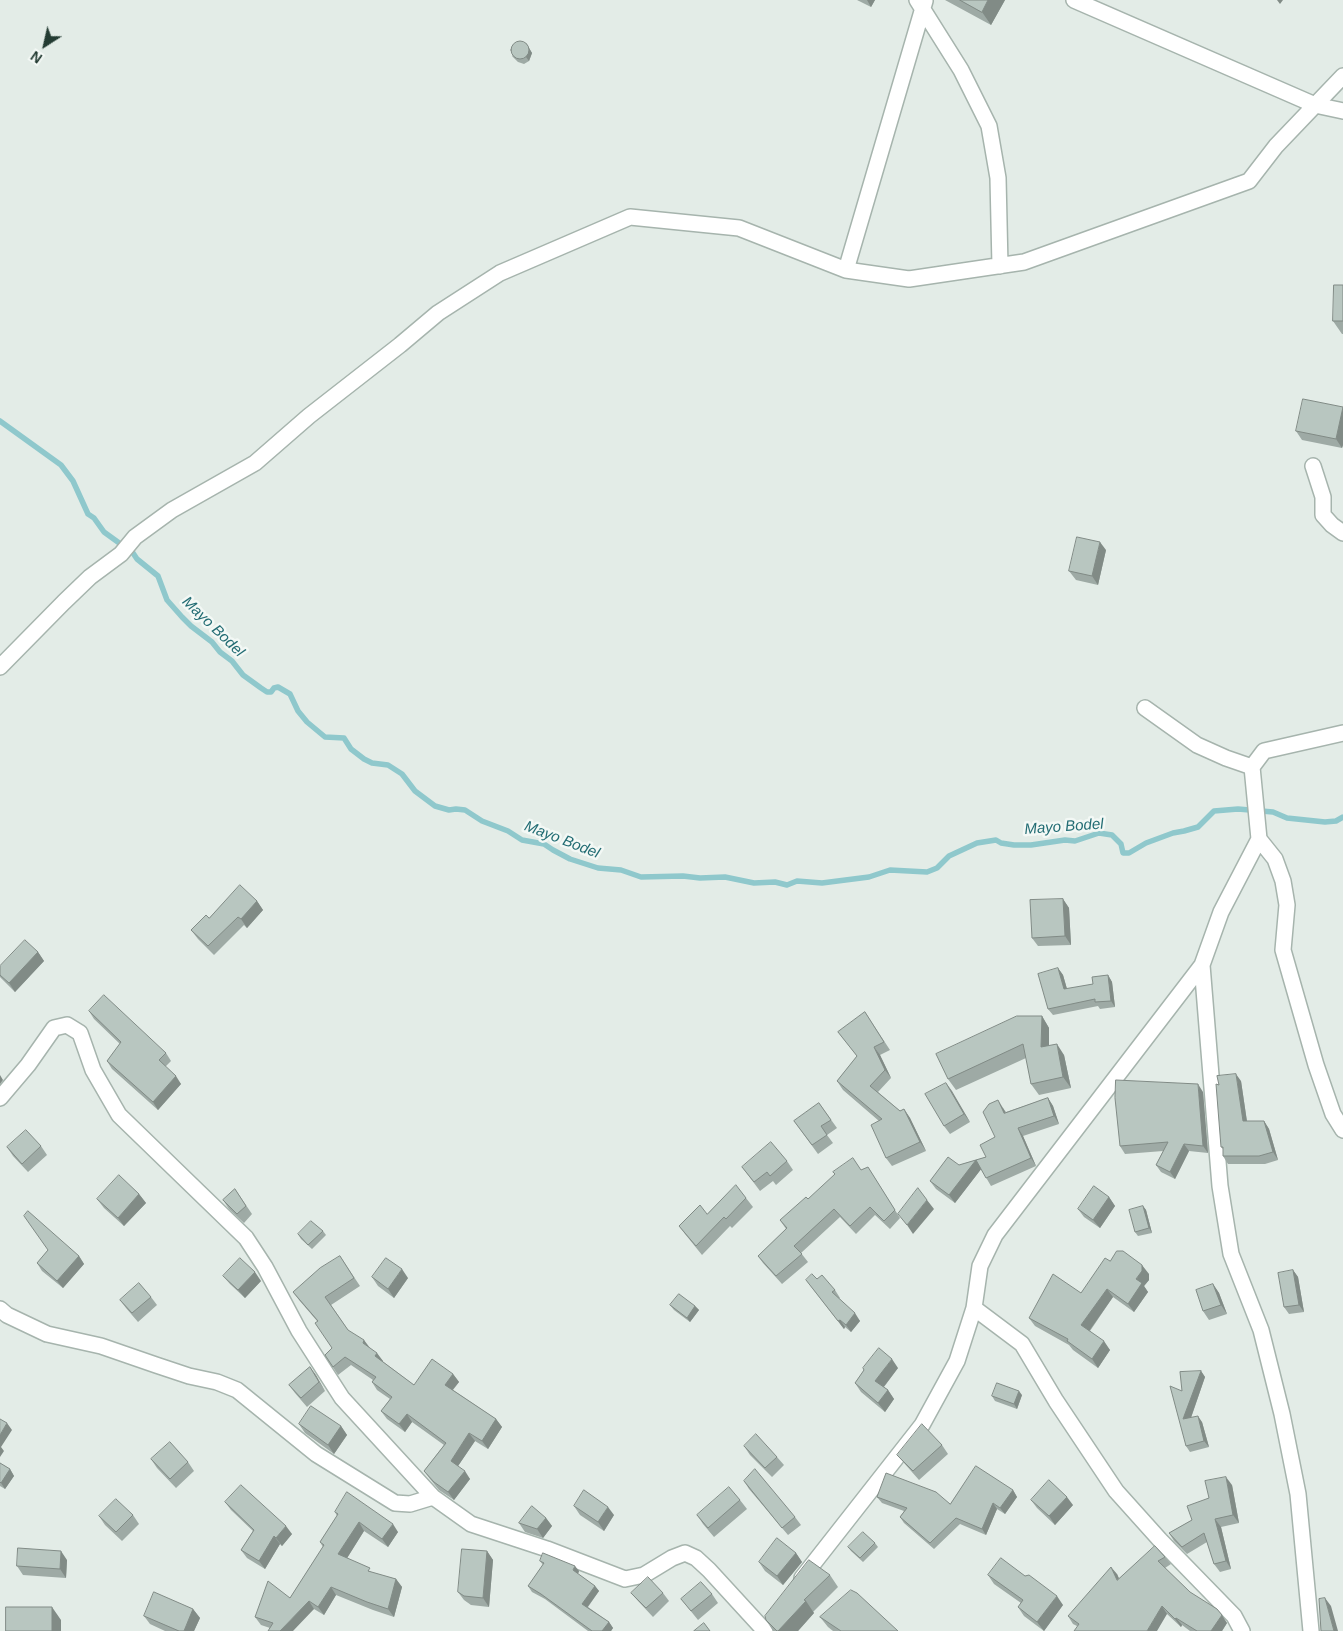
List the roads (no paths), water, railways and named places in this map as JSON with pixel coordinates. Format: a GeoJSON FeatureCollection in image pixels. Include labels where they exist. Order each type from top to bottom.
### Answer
{"type":"FeatureCollection","features":[{"type":"Feature","properties":{"kind":"street"},"geometry":{"type":"LineString","coordinates":[[1074,0],[1315,105],[1343,110]]}},
{"type":"Feature","properties":{"kind":"street"},"geometry":{"type":"LineString","coordinates":[[922,3],[962,70],[989,126],[998,178],[1000,266]]}},
{"type":"Feature","properties":{"kind":"street"},"geometry":{"type":"LineString","coordinates":[[846,270],[922,3]]}},
{"type":"Feature","properties":{"kind":"street"},"geometry":{"type":"LineString","coordinates":[[0,667],[90,577],[121,554],[135,537],[172,510],[255,464],[310,416],[438,313],[500,273],[630,217],[739,228],[846,270],[909,279],[1024,262],[1249,181],[1276,146],[1343,76]]}},
{"type":"Feature","properties":{"kind":"street"},"geometry":{"type":"LineString","coordinates":[[1313,466],[1323,497],[1323,515],[1343,533]]}},
{"type":"Feature","properties":{"kind":"street"},"geometry":{"type":"LineString","coordinates":[[1145,708],[1196,745],[1252,767]]}},
{"type":"Feature","properties":{"kind":"street"},"geometry":{"type":"LineString","coordinates":[[790,1592],[922,1425],[957,1361],[974,1308],[980,1266],[995,1235],[1202,965],[1222,912],[1259,839],[1252,767],[1264,752],[1343,734]]}},
{"type":"Feature","properties":{"kind":"street"},"geometry":{"type":"LineString","coordinates":[[1259,839],[1275,859],[1283,881],[1287,905],[1283,950],[1332,1114],[1343,1130]]}},
{"type":"Feature","properties":{"kind":"street"},"geometry":{"type":"LineString","coordinates":[[1202,965],[1220,1186],[1231,1254],[1261,1330],[1282,1414],[1298,1494],[1311,1631]]}},
{"type":"Feature","properties":{"kind":"street"},"geometry":{"type":"LineString","coordinates":[[0,1098],[28,1065],[54,1028],[67,1025],[80,1033],[93,1070],[119,1115],[246,1238],[265,1267],[299,1330],[342,1398],[432,1497],[471,1524],[547,1549],[625,1579],[644,1575],[672,1558],[685,1553],[696,1558],[710,1570],[762,1630],[773,1613]]}},
{"type":"Feature","properties":{"kind":"street"},"geometry":{"type":"LineString","coordinates":[[974,1308],[1022,1344],[1056,1401],[1116,1491],[1160,1540],[1234,1616],[1242,1631]]}},
{"type":"Feature","properties":{"kind":"street"},"geometry":{"type":"LineString","coordinates":[[0,1309],[7,1315],[47,1334],[101,1346],[172,1371],[217,1382],[238,1390],[316,1454],[395,1503],[410,1504],[432,1497]]}},
{"type":"Feature","properties":{"kind":"waterway","name":"Mayo Bodel"},"geometry":{"type":"LineString","coordinates":[[0,421],[61,465],[73,481],[88,514],[94,518],[104,532],[133,553],[137,559],[158,576],[167,600],[191,626],[212,642],[220,652],[232,661],[243,675],[261,688],[271,692],[274,688],[278,687],[290,694],[298,711],[307,722],[325,737],[344,738],[351,749],[364,759],[372,763],[388,765],[402,774],[415,791],[435,806],[449,810],[465,810],[482,821],[508,831],[522,840],[544,844],[570,859],[598,868],[621,870],[641,877],[725,877],[754,883],[775,882],[787,885],[797,881],[822,883],[869,877],[890,870],[927,872],[937,868],[949,856],[977,843],[996,840],[1001,843],[1014,845],[1031,845],[1065,840],[1075,841],[1099,833],[1112,835],[1121,844],[1123,853],[1129,853],[1146,843],[1173,833],[1198,827],[1214,811],[1238,809],[1273,812],[1287,818],[1325,822],[1336,821],[1343,817]]}}]}
